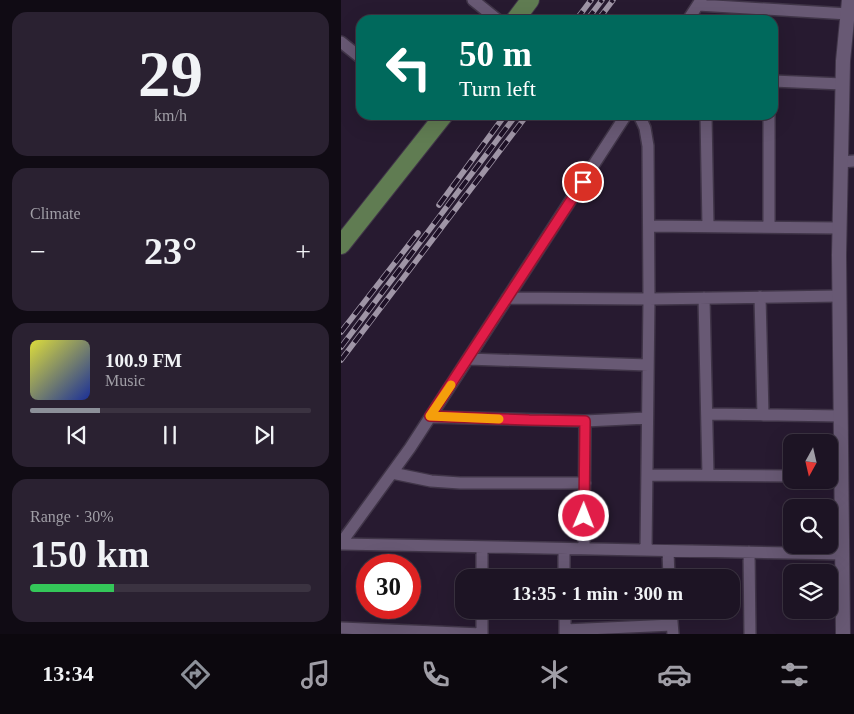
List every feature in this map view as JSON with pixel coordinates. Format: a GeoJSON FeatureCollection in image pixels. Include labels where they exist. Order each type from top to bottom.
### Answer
{"type":"FeatureCollection","features":[{"type":"Feature","properties":{"kind":"main road"},"geometry":{"type":"LineString","coordinates":[[518,15],[529,0]]}},
{"type":"Feature","properties":{"kind":"main road"},"geometry":{"type":"LineString","coordinates":[[341,245],[436,120]]}},
{"type":"Feature","properties":{"kind":"street"},"geometry":{"type":"LineString","coordinates":[[473,0],[492,15]]}},
{"type":"Feature","properties":{"kind":"street"},"geometry":{"type":"LineString","coordinates":[[691,15],[699,2],[850,6],[842,84],[847,162],[839,228],[841,416],[839,436]]}},
{"type":"Feature","properties":{"kind":"street"},"geometry":{"type":"LineString","coordinates":[[341,42],[356,54]]}},
{"type":"Feature","properties":{"kind":"street"},"geometry":{"type":"LineString","coordinates":[[778,81],[842,84]]}},
{"type":"Feature","properties":{"kind":"street"},"geometry":{"type":"LineString","coordinates":[[341,543],[410,448],[623,120]]}},
{"type":"Feature","properties":{"kind":"street"},"geometry":{"type":"LineString","coordinates":[[641,120],[649,146],[646,550]]}},
{"type":"Feature","properties":{"kind":"street"},"geometry":{"type":"LineString","coordinates":[[706,120],[708,226]]}},
{"type":"Feature","properties":{"kind":"street"},"geometry":{"type":"LineString","coordinates":[[769,120],[769,227]]}},
{"type":"Feature","properties":{"kind":"street"},"geometry":{"type":"LineString","coordinates":[[649,226],[839,228]]}},
{"type":"Feature","properties":{"kind":"street"},"geometry":{"type":"LineString","coordinates":[[507,298],[649,299],[839,296]]}},
{"type":"Feature","properties":{"kind":"street"},"geometry":{"type":"LineString","coordinates":[[760,297],[763,414]]}},
{"type":"Feature","properties":{"kind":"street"},"geometry":{"type":"LineString","coordinates":[[704,298],[708,476]]}},
{"type":"Feature","properties":{"kind":"street"},"geometry":{"type":"LineString","coordinates":[[468,359],[648,366]]}},
{"type":"Feature","properties":{"kind":"street"},"geometry":{"type":"LineString","coordinates":[[707,414],[841,416]]}},
{"type":"Feature","properties":{"kind":"street"},"geometry":{"type":"LineString","coordinates":[[430,416],[585,421],[647,418]]}},
{"type":"Feature","properties":{"kind":"street"},"geometry":{"type":"LineString","coordinates":[[584,549],[585,421]]}},
{"type":"Feature","properties":{"kind":"street"},"geometry":{"type":"LineString","coordinates":[[391,473],[431,481],[460,483],[585,483]]}},
{"type":"Feature","properties":{"kind":"street"},"geometry":{"type":"LineString","coordinates":[[647,475],[783,476]]}},
{"type":"Feature","properties":{"kind":"street"},"geometry":{"type":"LineString","coordinates":[[836,489],[842,554],[843,634]]}},
{"type":"Feature","properties":{"kind":"street"},"geometry":{"type":"LineString","coordinates":[[341,543],[842,554]]}},
{"type":"Feature","properties":{"kind":"street"},"geometry":{"type":"LineString","coordinates":[[482,547],[482,569]]}},
{"type":"Feature","properties":{"kind":"street"},"geometry":{"type":"LineString","coordinates":[[564,549],[565,569]]}},
{"type":"Feature","properties":{"kind":"street"},"geometry":{"type":"LineString","coordinates":[[668,551],[669,569]]}},
{"type":"Feature","properties":{"kind":"street"},"geometry":{"type":"LineString","coordinates":[[749,552],[751,634]]}},
{"type":"Feature","properties":{"kind":"street"},"geometry":{"type":"LineString","coordinates":[[341,628],[482,634],[482,619]]}},
{"type":"Feature","properties":{"kind":"street"},"geometry":{"type":"LineString","coordinates":[[565,619],[565,632],[673,630]]}},
{"type":"Feature","properties":{"kind":"railway"},"geometry":{"type":"LineString","coordinates":[[580,15],[591,0]]}},
{"type":"Feature","properties":{"kind":"railway"},"geometry":{"type":"LineString","coordinates":[[591,15],[602,0]]}},
{"type":"Feature","properties":{"kind":"railway"},"geometry":{"type":"LineString","coordinates":[[602,15],[613,0]]}},
{"type":"Feature","properties":{"kind":"railway"},"geometry":{"type":"LineString","coordinates":[[439,205],[501,120]]}},
{"type":"Feature","properties":{"kind":"railway"},"geometry":{"type":"LineString","coordinates":[[341,347],[512,120]]}},
{"type":"Feature","properties":{"kind":"railway"},"geometry":{"type":"LineString","coordinates":[[341,360],[523,120]]}},
{"type":"Feature","properties":{"kind":"railway"},"geometry":{"type":"LineString","coordinates":[[341,332],[418,233]]}},
{"type":"Feature","properties":{"kind":"slow traffic"},"geometry":{"type":"LineString","coordinates":[[451,385],[430,416],[499,419]]}},
{"type":"Feature","properties":{"kind":"route"},"geometry":{"type":"LineString","coordinates":[[583,182],[430,416],[585,421],[584,516]]}}]}
